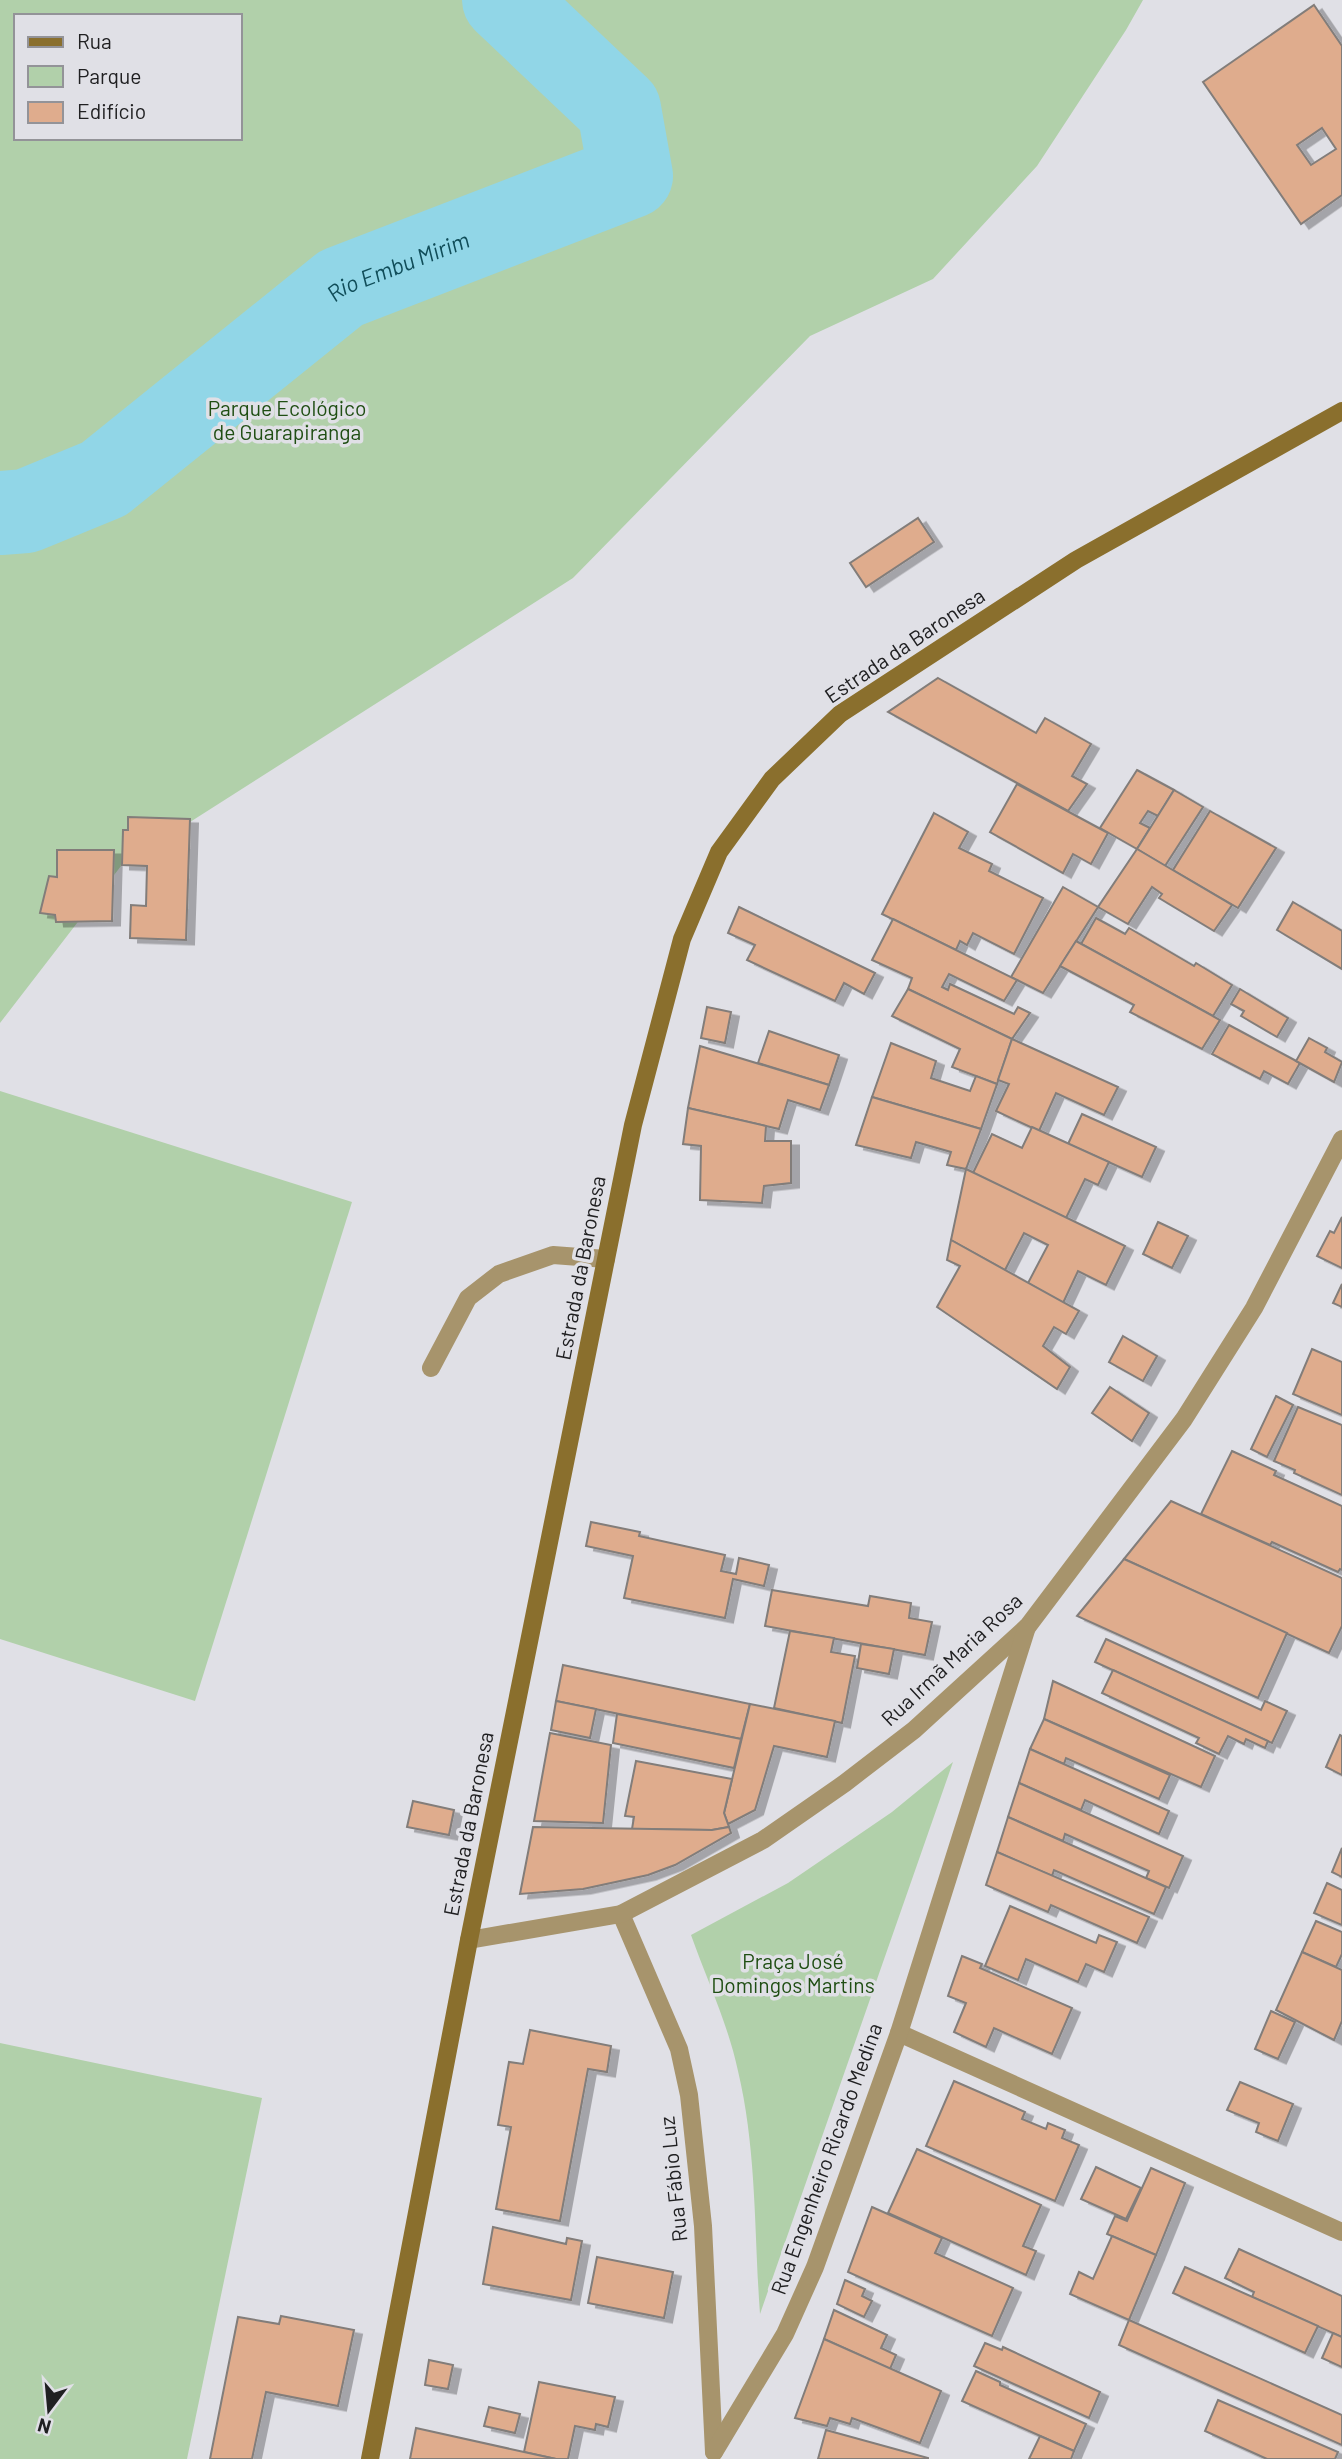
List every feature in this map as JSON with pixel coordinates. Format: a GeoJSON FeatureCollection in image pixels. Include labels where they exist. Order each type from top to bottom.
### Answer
{"type":"FeatureCollection","features":[{"type":"Feature","properties":{"kind":"main road","name":"Estrada da Baronesa"},"geometry":{"type":"LineString","coordinates":[[370,2459],[469,1940],[633,1125],[682,939],[719,852],[772,779],[840,714],[1076,560],[1342,411]]}},
{"type":"Feature","properties":{"kind":"street","name":"Rua Irmã Maria Rosa"},"geometry":{"type":"LineString","coordinates":[[469,1940],[621,1914],[763,1840],[845,1783],[914,1730],[1028,1626],[1184,1419],[1254,1308],[1342,1139]]}},
{"type":"Feature","properties":{"kind":"street"},"geometry":{"type":"LineString","coordinates":[[431,1368],[468,1298],[499,1274],[553,1255],[606,1259]]}},
{"type":"Feature","properties":{"kind":"street","name":"Rua Engenheiro Ricardo Medina"},"geometry":{"type":"LineString","coordinates":[[714,2456],[785,2334],[815,2267],[899,2033],[1028,1626]]}},
{"type":"Feature","properties":{"kind":"street","name":"Rua Fábio Luz"},"geometry":{"type":"LineString","coordinates":[[621,1914],[679,2049],[689,2095],[703,2226],[714,2456]]}},
{"type":"Feature","properties":{"kind":"street"},"geometry":{"type":"LineString","coordinates":[[899,2033],[1342,2232]]}},
{"type":"Feature","properties":{"kind":"green space","name":"Parque Ecológico de Guarapiranga"},"geometry":{"type":"Polygon","coordinates":[[[0,0],[1143,0],[1037,166],[933,279],[810,336],[573,578],[121,866],[0,1023],[0,0]]]}},
{"type":"Feature","properties":{"kind":"green space"},"geometry":{"type":"Polygon","coordinates":[[[0,1091],[352,1202],[195,1701],[0,1639],[0,1091]]]}},
{"type":"Feature","properties":{"kind":"green space","name":"Praça José Domingos Martins"},"geometry":{"type":"Polygon","coordinates":[[[953,1762],[760,2314],[752,2162],[744,2101],[729,2036],[691,1935],[788,1883],[892,1812],[953,1762]]]}},
{"type":"Feature","properties":{"kind":"green space"},"geometry":{"type":"Polygon","coordinates":[[[0,2043],[262,2098],[187,2459],[0,2459],[0,2043]]]}},
{"type":"Feature","properties":{"kind":"building"},"geometry":{"type":"Polygon","coordinates":[[[1314,5],[1342,46],[1342,195],[1301,224],[1203,82],[1314,5]],[[1322,128],[1297,145],[1311,165],[1336,149],[1322,128]]]}},
{"type":"Feature","properties":{"kind":"building"},"geometry":{"type":"Polygon","coordinates":[[[918,518],[934,542],[866,587],[850,563],[918,518]]]}},
{"type":"Feature","properties":{"kind":"building"},"geometry":{"type":"Polygon","coordinates":[[[938,678],[1036,733],[1045,718],[1091,744],[1072,776],[1087,784],[1068,811],[888,712],[938,678]]]}},
{"type":"Feature","properties":{"kind":"building"},"geometry":{"type":"Polygon","coordinates":[[[1137,770],[1174,790],[1158,816],[1148,811],[1140,823],[1150,828],[1137,849],[1100,828],[1137,770]]]}},
{"type":"Feature","properties":{"kind":"building"},"geometry":{"type":"Polygon","coordinates":[[[1017,784],[1108,833],[1091,864],[1073,854],[1063,873],[990,832],[1017,784]]]}},
{"type":"Feature","properties":{"kind":"building"},"geometry":{"type":"Polygon","coordinates":[[[1174,790],[1203,807],[1165,866],[1137,849],[1174,790]]]}},
{"type":"Feature","properties":{"kind":"building"},"geometry":{"type":"Polygon","coordinates":[[[1210,811],[1276,848],[1238,908],[1173,870],[1210,811]]]}},
{"type":"Feature","properties":{"kind":"building"},"geometry":{"type":"Polygon","coordinates":[[[934,813],[968,832],[959,848],[992,864],[989,871],[1043,898],[1014,954],[973,933],[967,945],[960,941],[956,950],[882,914],[934,813]]]}},
{"type":"Feature","properties":{"kind":"building"},"geometry":{"type":"Polygon","coordinates":[[[128,817],[190,819],[186,940],[130,938],[131,905],[146,906],[147,866],[122,865],[123,830],[128,830],[128,817]]]}},
{"type":"Feature","properties":{"kind":"building"},"geometry":{"type":"Polygon","coordinates":[[[1137,849],[1232,905],[1214,931],[1159,898],[1162,894],[1152,887],[1128,924],[1098,907],[1137,849]]]}},
{"type":"Feature","properties":{"kind":"building"},"geometry":{"type":"Polygon","coordinates":[[[57,850],[114,850],[112,921],[56,922],[55,915],[40,913],[49,876],[57,877],[57,850]]]}},
{"type":"Feature","properties":{"kind":"building"},"geometry":{"type":"Polygon","coordinates":[[[1063,887],[1098,907],[1043,993],[1011,977],[1063,887]]]}},
{"type":"Feature","properties":{"kind":"building"},"geometry":{"type":"Polygon","coordinates":[[[1293,902],[1342,931],[1342,969],[1277,930],[1293,902]]]}},
{"type":"Feature","properties":{"kind":"building"},"geometry":{"type":"Polygon","coordinates":[[[739,907],[875,973],[864,994],[844,983],[835,1001],[747,960],[755,945],[728,933],[739,907]]]}},
{"type":"Feature","properties":{"kind":"building"},"geometry":{"type":"Polygon","coordinates":[[[1096,918],[1125,934],[1129,928],[1232,985],[1213,1016],[1081,944],[1096,918]]]}},
{"type":"Feature","properties":{"kind":"building"},"geometry":{"type":"Polygon","coordinates":[[[893,919],[1017,980],[1004,1001],[949,974],[942,987],[948,990],[950,984],[1014,1014],[1018,1007],[1030,1013],[1012,1039],[908,989],[912,978],[872,960],[893,919]]]}},
{"type":"Feature","properties":{"kind":"building"},"geometry":{"type":"Polygon","coordinates":[[[1076,941],[1220,1020],[1202,1049],[1130,1012],[1134,1005],[1060,966],[1076,941]]]}},
{"type":"Feature","properties":{"kind":"building"},"geometry":{"type":"Polygon","coordinates":[[[908,989],[1012,1039],[997,1084],[952,1067],[960,1049],[892,1016],[908,989]]]}},
{"type":"Feature","properties":{"kind":"building"},"geometry":{"type":"Polygon","coordinates":[[[1240,989],[1288,1018],[1277,1037],[1241,1016],[1244,1011],[1231,1004],[1240,989]]]}},
{"type":"Feature","properties":{"kind":"building"},"geometry":{"type":"Polygon","coordinates":[[[707,1007],[731,1012],[725,1043],[701,1038],[707,1007]]]}},
{"type":"Feature","properties":{"kind":"building"},"geometry":{"type":"Polygon","coordinates":[[[1229,1025],[1300,1063],[1288,1084],[1264,1071],[1260,1079],[1212,1054],[1229,1025]]]}},
{"type":"Feature","properties":{"kind":"building"},"geometry":{"type":"Polygon","coordinates":[[[769,1031],[839,1055],[829,1085],[758,1063],[769,1031]]]}},
{"type":"Feature","properties":{"kind":"building"},"geometry":{"type":"Polygon","coordinates":[[[1309,1038],[1327,1048],[1325,1052],[1342,1062],[1334,1082],[1296,1061],[1309,1038]]]}},
{"type":"Feature","properties":{"kind":"building"},"geometry":{"type":"Polygon","coordinates":[[[1012,1039],[1118,1087],[1104,1115],[1056,1093],[1039,1131],[996,1111],[1009,1084],[998,1080],[1012,1039]]]}},
{"type":"Feature","properties":{"kind":"building"},"geometry":{"type":"Polygon","coordinates":[[[891,1043],[936,1061],[931,1078],[970,1091],[976,1076],[997,1084],[981,1129],[872,1097],[891,1043]]]}},
{"type":"Feature","properties":{"kind":"building"},"geometry":{"type":"Polygon","coordinates":[[[700,1046],[829,1085],[820,1110],[788,1100],[779,1129],[688,1108],[700,1046]]]}},
{"type":"Feature","properties":{"kind":"building"},"geometry":{"type":"Polygon","coordinates":[[[872,1097],[981,1129],[966,1169],[947,1165],[951,1152],[916,1142],[911,1158],[856,1145],[872,1097]]]}},
{"type":"Feature","properties":{"kind":"building"},"geometry":{"type":"Polygon","coordinates":[[[688,1108],[766,1126],[765,1141],[791,1141],[791,1183],[764,1186],[762,1203],[700,1200],[701,1146],[683,1144],[688,1108]]]}},
{"type":"Feature","properties":{"kind":"building"},"geometry":{"type":"Polygon","coordinates":[[[1082,1114],[1156,1147],[1142,1177],[1068,1144],[1082,1114]]]}},
{"type":"Feature","properties":{"kind":"building"},"geometry":{"type":"Polygon","coordinates":[[[1032,1127],[1109,1162],[1098,1185],[1085,1179],[1066,1218],[973,1173],[992,1134],[1022,1148],[1032,1127]]]}},
{"type":"Feature","properties":{"kind":"building"},"geometry":{"type":"Polygon","coordinates":[[[966,1169],[1125,1246],[1106,1285],[1078,1271],[1063,1303],[1028,1283],[1048,1245],[1024,1233],[1005,1270],[951,1240],[966,1169]]]}},
{"type":"Feature","properties":{"kind":"building"},"geometry":{"type":"Polygon","coordinates":[[[1342,1217],[1342,1268],[1317,1256],[1330,1231],[1334,1233],[1342,1217]]]}},
{"type":"Feature","properties":{"kind":"building"},"geometry":{"type":"Polygon","coordinates":[[[1158,1222],[1188,1236],[1172,1268],[1143,1254],[1158,1222]]]}},
{"type":"Feature","properties":{"kind":"building"},"geometry":{"type":"Polygon","coordinates":[[[951,1240],[1079,1311],[1066,1334],[1054,1327],[1043,1346],[1070,1367],[1057,1389],[937,1307],[960,1266],[947,1260],[951,1240]]]}},
{"type":"Feature","properties":{"kind":"building"},"geometry":{"type":"Polygon","coordinates":[[[1342,1284],[1342,1307],[1333,1303],[1342,1284]]]}},
{"type":"Feature","properties":{"kind":"building"},"geometry":{"type":"Polygon","coordinates":[[[1123,1336],[1157,1356],[1143,1381],[1109,1362],[1123,1336]]]}},
{"type":"Feature","properties":{"kind":"building"},"geometry":{"type":"Polygon","coordinates":[[[1312,1349],[1342,1362],[1342,1415],[1293,1394],[1312,1349]]]}},
{"type":"Feature","properties":{"kind":"building"},"geometry":{"type":"Polygon","coordinates":[[[1110,1387],[1149,1413],[1132,1441],[1092,1413],[1110,1387]]]}},
{"type":"Feature","properties":{"kind":"building"},"geometry":{"type":"Polygon","coordinates":[[[1276,1396],[1293,1405],[1267,1457],[1251,1449],[1276,1396]]]}},
{"type":"Feature","properties":{"kind":"building"},"geometry":{"type":"Polygon","coordinates":[[[1298,1407],[1342,1425],[1342,1495],[1274,1461],[1298,1407]]]}},
{"type":"Feature","properties":{"kind":"building"},"geometry":{"type":"Polygon","coordinates":[[[1232,1451],[1276,1471],[1274,1475],[1342,1506],[1342,1570],[1338,1572],[1272,1542],[1270,1545],[1201,1514],[1232,1451]]]}},
{"type":"Feature","properties":{"kind":"building"},"geometry":{"type":"Polygon","coordinates":[[[1171,1501],[1342,1578],[1342,1626],[1329,1653],[1124,1559],[1171,1501]]]}},
{"type":"Feature","properties":{"kind":"building"},"geometry":{"type":"Polygon","coordinates":[[[591,1522],[640,1532],[639,1536],[725,1555],[721,1571],[736,1574],[739,1558],[769,1565],[764,1586],[733,1579],[725,1618],[624,1598],[633,1556],[586,1546],[591,1522]]]}},
{"type":"Feature","properties":{"kind":"building"},"geometry":{"type":"Polygon","coordinates":[[[1124,1559],[1287,1633],[1258,1698],[1077,1616],[1124,1559]]]}},
{"type":"Feature","properties":{"kind":"building"},"geometry":{"type":"Polygon","coordinates":[[[772,1590],[868,1606],[870,1596],[911,1603],[909,1618],[932,1622],[925,1655],[765,1626],[772,1590]]]}},
{"type":"Feature","properties":{"kind":"building"},"geometry":{"type":"Polygon","coordinates":[[[790,1631],[834,1638],[831,1652],[855,1656],[842,1723],[774,1708],[790,1631]]]}},
{"type":"Feature","properties":{"kind":"building"},"geometry":{"type":"Polygon","coordinates":[[[1106,1639],[1261,1710],[1265,1701],[1287,1711],[1272,1743],[1095,1662],[1106,1639]]]}},
{"type":"Feature","properties":{"kind":"building"},"geometry":{"type":"Polygon","coordinates":[[[861,1644],[894,1649],[889,1674],[857,1668],[861,1644]]]}},
{"type":"Feature","properties":{"kind":"building"},"geometry":{"type":"Polygon","coordinates":[[[563,1665],[750,1704],[741,1739],[556,1701],[563,1665]]]}},
{"type":"Feature","properties":{"kind":"building"},"geometry":{"type":"Polygon","coordinates":[[[1113,1670],[1268,1741],[1265,1748],[1246,1739],[1244,1744],[1228,1736],[1219,1754],[1196,1743],[1199,1738],[1102,1693],[1113,1670]]]}},
{"type":"Feature","properties":{"kind":"building"},"geometry":{"type":"Polygon","coordinates":[[[1053,1681],[1215,1756],[1201,1787],[1044,1719],[1053,1681]]]}},
{"type":"Feature","properties":{"kind":"building"},"geometry":{"type":"Polygon","coordinates":[[[556,1701],[596,1709],[590,1738],[551,1730],[556,1701]]]}},
{"type":"Feature","properties":{"kind":"building"},"geometry":{"type":"Polygon","coordinates":[[[750,1704],[835,1721],[827,1757],[774,1746],[755,1810],[728,1824],[724,1813],[750,1704]]]}},
{"type":"Feature","properties":{"kind":"building"},"geometry":{"type":"Polygon","coordinates":[[[617,1714],[741,1739],[734,1768],[613,1743],[617,1714]]]}},
{"type":"Feature","properties":{"kind":"building"},"geometry":{"type":"Polygon","coordinates":[[[1044,1719],[1170,1775],[1159,1799],[1066,1758],[1064,1764],[1030,1749],[1044,1719]]]}},
{"type":"Feature","properties":{"kind":"building"},"geometry":{"type":"Polygon","coordinates":[[[550,1733],[611,1745],[603,1823],[534,1821],[550,1733]]]}},
{"type":"Feature","properties":{"kind":"building"},"geometry":{"type":"Polygon","coordinates":[[[1340,1735],[1342,1736],[1342,1775],[1326,1767],[1340,1735]]]}},
{"type":"Feature","properties":{"kind":"building"},"geometry":{"type":"Polygon","coordinates":[[[1030,1749],[1169,1811],[1159,1834],[1085,1800],[1081,1810],[1019,1783],[1030,1749]]]}},
{"type":"Feature","properties":{"kind":"building"},"geometry":{"type":"Polygon","coordinates":[[[636,1761],[732,1779],[724,1813],[729,1827],[712,1830],[632,1829],[634,1817],[625,1816],[636,1761]]]}},
{"type":"Feature","properties":{"kind":"building"},"geometry":{"type":"Polygon","coordinates":[[[1019,1783],[1183,1856],[1169,1888],[1146,1878],[1149,1871],[1065,1834],[1063,1841],[1008,1817],[1019,1783]]]}},
{"type":"Feature","properties":{"kind":"building"},"geometry":{"type":"Polygon","coordinates":[[[413,1801],[454,1810],[449,1835],[407,1827],[413,1801]]]}},
{"type":"Feature","properties":{"kind":"building"},"geometry":{"type":"Polygon","coordinates":[[[1008,1817],[1166,1887],[1154,1914],[1054,1870],[1052,1876],[997,1852],[1008,1817]]]}},
{"type":"Feature","properties":{"kind":"building"},"geometry":{"type":"Polygon","coordinates":[[[533,1827],[712,1830],[729,1827],[731,1833],[675,1865],[648,1875],[583,1889],[520,1894],[533,1827]]]}},
{"type":"Feature","properties":{"kind":"building"},"geometry":{"type":"Polygon","coordinates":[[[1342,1848],[1342,1877],[1332,1872],[1342,1848]]]}},
{"type":"Feature","properties":{"kind":"building"},"geometry":{"type":"Polygon","coordinates":[[[997,1852],[1149,1917],[1137,1943],[1051,1905],[1048,1912],[986,1885],[997,1852]]]}},
{"type":"Feature","properties":{"kind":"building"},"geometry":{"type":"Polygon","coordinates":[[[1327,1883],[1342,1890],[1342,1925],[1314,1913],[1327,1883]]]}},
{"type":"Feature","properties":{"kind":"building"},"geometry":{"type":"Polygon","coordinates":[[[1010,1906],[1096,1943],[1099,1935],[1117,1942],[1104,1972],[1086,1964],[1078,1982],[1026,1959],[1018,1980],[985,1966],[1010,1906]]]}},
{"type":"Feature","properties":{"kind":"building"},"geometry":{"type":"Polygon","coordinates":[[[1316,1921],[1342,1932],[1342,1954],[1336,1967],[1302,1952],[1316,1921]]]}},
{"type":"Feature","properties":{"kind":"building"},"geometry":{"type":"Polygon","coordinates":[[[1302,1952],[1342,1970],[1342,2021],[1334,2040],[1276,2010],[1302,1952]]]}},
{"type":"Feature","properties":{"kind":"building"},"geometry":{"type":"Polygon","coordinates":[[[962,1956],[982,1964],[980,1968],[1072,2008],[1052,2054],[994,2028],[986,2047],[954,2032],[966,2003],[948,1996],[962,1956]]]}},
{"type":"Feature","properties":{"kind":"building"},"geometry":{"type":"Polygon","coordinates":[[[1271,2011],[1295,2022],[1278,2059],[1255,2049],[1271,2011]]]}},
{"type":"Feature","properties":{"kind":"building"},"geometry":{"type":"Polygon","coordinates":[[[530,2030],[611,2046],[607,2072],[588,2069],[560,2221],[496,2209],[511,2127],[498,2125],[509,2062],[523,2064],[530,2030]]]}},
{"type":"Feature","properties":{"kind":"building"},"geometry":{"type":"Polygon","coordinates":[[[954,2081],[1025,2112],[1022,2119],[1046,2129],[1048,2123],[1065,2130],[1062,2138],[1079,2145],[1055,2201],[926,2146],[954,2081]]]}},
{"type":"Feature","properties":{"kind":"building"},"geometry":{"type":"Polygon","coordinates":[[[1240,2082],[1293,2104],[1278,2141],[1256,2132],[1259,2123],[1227,2110],[1240,2082]]]}},
{"type":"Feature","properties":{"kind":"building"},"geometry":{"type":"Polygon","coordinates":[[[917,2149],[1041,2205],[1023,2246],[1036,2251],[1026,2275],[888,2213],[917,2149]]]}},
{"type":"Feature","properties":{"kind":"building"},"geometry":{"type":"Polygon","coordinates":[[[1096,2167],[1141,2188],[1126,2219],[1081,2199],[1096,2167]]]}},
{"type":"Feature","properties":{"kind":"building"},"geometry":{"type":"Polygon","coordinates":[[[1151,2168],[1185,2183],[1156,2255],[1107,2234],[1115,2216],[1127,2221],[1151,2168]]]}},
{"type":"Feature","properties":{"kind":"building"},"geometry":{"type":"Polygon","coordinates":[[[872,2207],[942,2238],[935,2253],[1013,2288],[992,2336],[848,2272],[872,2207]]]}},
{"type":"Feature","properties":{"kind":"building"},"geometry":{"type":"Polygon","coordinates":[[[493,2227],[566,2244],[567,2238],[582,2241],[571,2300],[483,2284],[493,2227]]]}},
{"type":"Feature","properties":{"kind":"building"},"geometry":{"type":"Polygon","coordinates":[[[1112,2236],[1156,2255],[1129,2320],[1070,2294],[1079,2272],[1093,2279],[1112,2236]]]}},
{"type":"Feature","properties":{"kind":"building"},"geometry":{"type":"Polygon","coordinates":[[[1239,2249],[1342,2296],[1342,2337],[1252,2297],[1254,2292],[1225,2278],[1239,2249]]]}},
{"type":"Feature","properties":{"kind":"building"},"geometry":{"type":"Polygon","coordinates":[[[597,2257],[673,2272],[664,2318],[588,2303],[597,2257]]]}},
{"type":"Feature","properties":{"kind":"building"},"geometry":{"type":"Polygon","coordinates":[[[1185,2267],[1318,2326],[1305,2353],[1173,2293],[1185,2267]]]}},
{"type":"Feature","properties":{"kind":"building"},"geometry":{"type":"Polygon","coordinates":[[[845,2280],[865,2289],[862,2296],[872,2301],[864,2317],[837,2304],[845,2280]]]}},
{"type":"Feature","properties":{"kind":"building"},"geometry":{"type":"Polygon","coordinates":[[[834,2310],[887,2335],[881,2348],[896,2355],[890,2369],[824,2339],[834,2310]]]}},
{"type":"Feature","properties":{"kind":"building"},"geometry":{"type":"Polygon","coordinates":[[[281,2316],[354,2330],[338,2406],[266,2392],[252,2459],[210,2459],[238,2317],[279,2324],[281,2316]]]}},
{"type":"Feature","properties":{"kind":"building"},"geometry":{"type":"Polygon","coordinates":[[[1129,2320],[1342,2415],[1342,2445],[1119,2345],[1129,2320]]]}},
{"type":"Feature","properties":{"kind":"building"},"geometry":{"type":"Polygon","coordinates":[[[1333,2333],[1342,2337],[1342,2367],[1322,2358],[1333,2333]]]}},
{"type":"Feature","properties":{"kind":"building"},"geometry":{"type":"Polygon","coordinates":[[[824,2339],[941,2391],[920,2443],[852,2418],[850,2424],[830,2418],[827,2426],[795,2418],[824,2339]]]}},
{"type":"Feature","properties":{"kind":"building"},"geometry":{"type":"Polygon","coordinates":[[[985,2343],[1002,2350],[1003,2347],[1100,2392],[1089,2418],[974,2366],[985,2343]]]}},
{"type":"Feature","properties":{"kind":"building"},"geometry":{"type":"Polygon","coordinates":[[[429,2360],[453,2365],[448,2389],[425,2385],[429,2360]]]}},
{"type":"Feature","properties":{"kind":"building"},"geometry":{"type":"Polygon","coordinates":[[[976,2371],[1000,2382],[1000,2385],[1086,2424],[1074,2451],[962,2401],[976,2371]]]}},
{"type":"Feature","properties":{"kind":"building"},"geometry":{"type":"Polygon","coordinates":[[[539,2382],[615,2397],[608,2427],[596,2424],[595,2430],[575,2426],[568,2459],[524,2452],[539,2382]]]}},
{"type":"Feature","properties":{"kind":"building"},"geometry":{"type":"Polygon","coordinates":[[[1218,2400],[1338,2452],[1335,2459],[1267,2459],[1205,2431],[1218,2400]]]}},
{"type":"Feature","properties":{"kind":"building"},"geometry":{"type":"Polygon","coordinates":[[[489,2407],[520,2414],[515,2433],[484,2426],[489,2407]]]}},
{"type":"Feature","properties":{"kind":"building"},"geometry":{"type":"Polygon","coordinates":[[[416,2428],[524,2452],[556,2459],[410,2459],[416,2428]]]}},
{"type":"Feature","properties":{"kind":"building"},"geometry":{"type":"Polygon","coordinates":[[[826,2430],[928,2458],[928,2459],[818,2459],[826,2430]]]}},
{"type":"Feature","properties":{"kind":"building"},"geometry":{"type":"Polygon","coordinates":[[[1040,2436],[1074,2451],[1071,2459],[1029,2459],[1040,2436]]]}},
{"type":"Feature","properties":{"kind":"waterway","name":"Rio Embu Mirim"},"geometry":{"type":"LineString","coordinates":[[0,513],[26,511],[104,479],[341,288],[631,176],[619,109],[504,0]]}}]}
